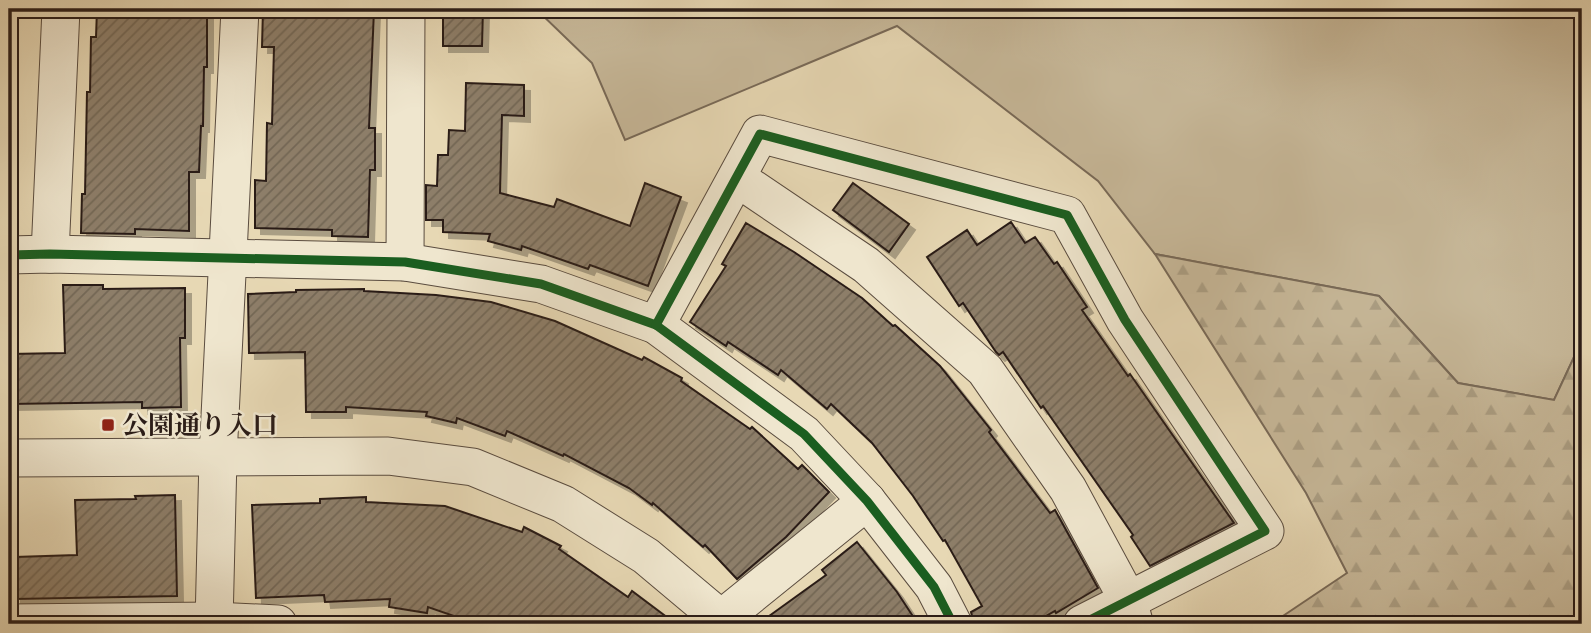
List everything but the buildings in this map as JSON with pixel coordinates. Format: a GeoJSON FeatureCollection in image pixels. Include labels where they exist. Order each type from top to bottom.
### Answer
{"type":"FeatureCollection","features":[{"type":"Feature","properties":{"kind":"street"},"geometry":{"type":"LineString","coordinates":[[50,254],[61,9]]}},
{"type":"Feature","properties":{"kind":"street"},"geometry":{"type":"LineString","coordinates":[[214,623],[218,457],[240,9]]}},
{"type":"Feature","properties":{"kind":"street"},"geometry":{"type":"LineString","coordinates":[[405,262],[407,9]]}},
{"type":"Feature","properties":{"kind":"street"},"geometry":{"type":"LineString","coordinates":[[656,325],[760,134],[1067,215],[1125,320],[1265,531],[1131,612],[1082,624]]}},
{"type":"Feature","properties":{"kind":"street"},"geometry":{"type":"LineString","coordinates":[[737,178],[866,265],[985,370],[1068,489],[1131,612]]}},
{"type":"Feature","properties":{"kind":"street"},"geometry":{"type":"LineString","coordinates":[[9,255],[405,262],[541,284],[656,325],[804,434],[867,501],[934,587],[953,624]]}},
{"type":"Feature","properties":{"kind":"street"},"geometry":{"type":"LineString","coordinates":[[9,458],[388,456],[472,467],[563,504],[646,556],[720,622],[867,501]]}},
{"type":"Feature","properties":{"kind":"street"},"geometry":{"type":"LineString","coordinates":[[29,623],[278,624]]}},
{"type":"Feature","properties":{"kind":"green space"},"geometry":{"type":"Polygon","coordinates":[[[536,9],[1582,9],[1582,340],[1554,400],[1458,383],[1379,296],[1155,254],[1098,181],[897,26],[625,140],[592,63],[536,9]]]}},
{"type":"Feature","properties":{"kind":"green space"},"geometry":{"type":"Polygon","coordinates":[[[1155,254],[1379,296],[1458,383],[1554,400],[1582,340],[1582,624],[1271,624],[1347,573],[1306,493],[1155,254]]]}},
{"type":"Feature","properties":{"kind":"cycle path"},"geometry":{"type":"LineString","coordinates":[[656,325],[760,134],[1067,215],[1125,320],[1265,531],[1082,624]]}},
{"type":"Feature","properties":{"kind":"cycle path"},"geometry":{"type":"LineString","coordinates":[[9,255],[405,262],[541,284],[656,325],[804,434],[867,501],[934,587],[953,624]]}},
{"type":"Feature","properties":{"kind":"place","name":"公園通り入口"},"geometry":{"type":"Point","coordinates":[108,425]}}]}
